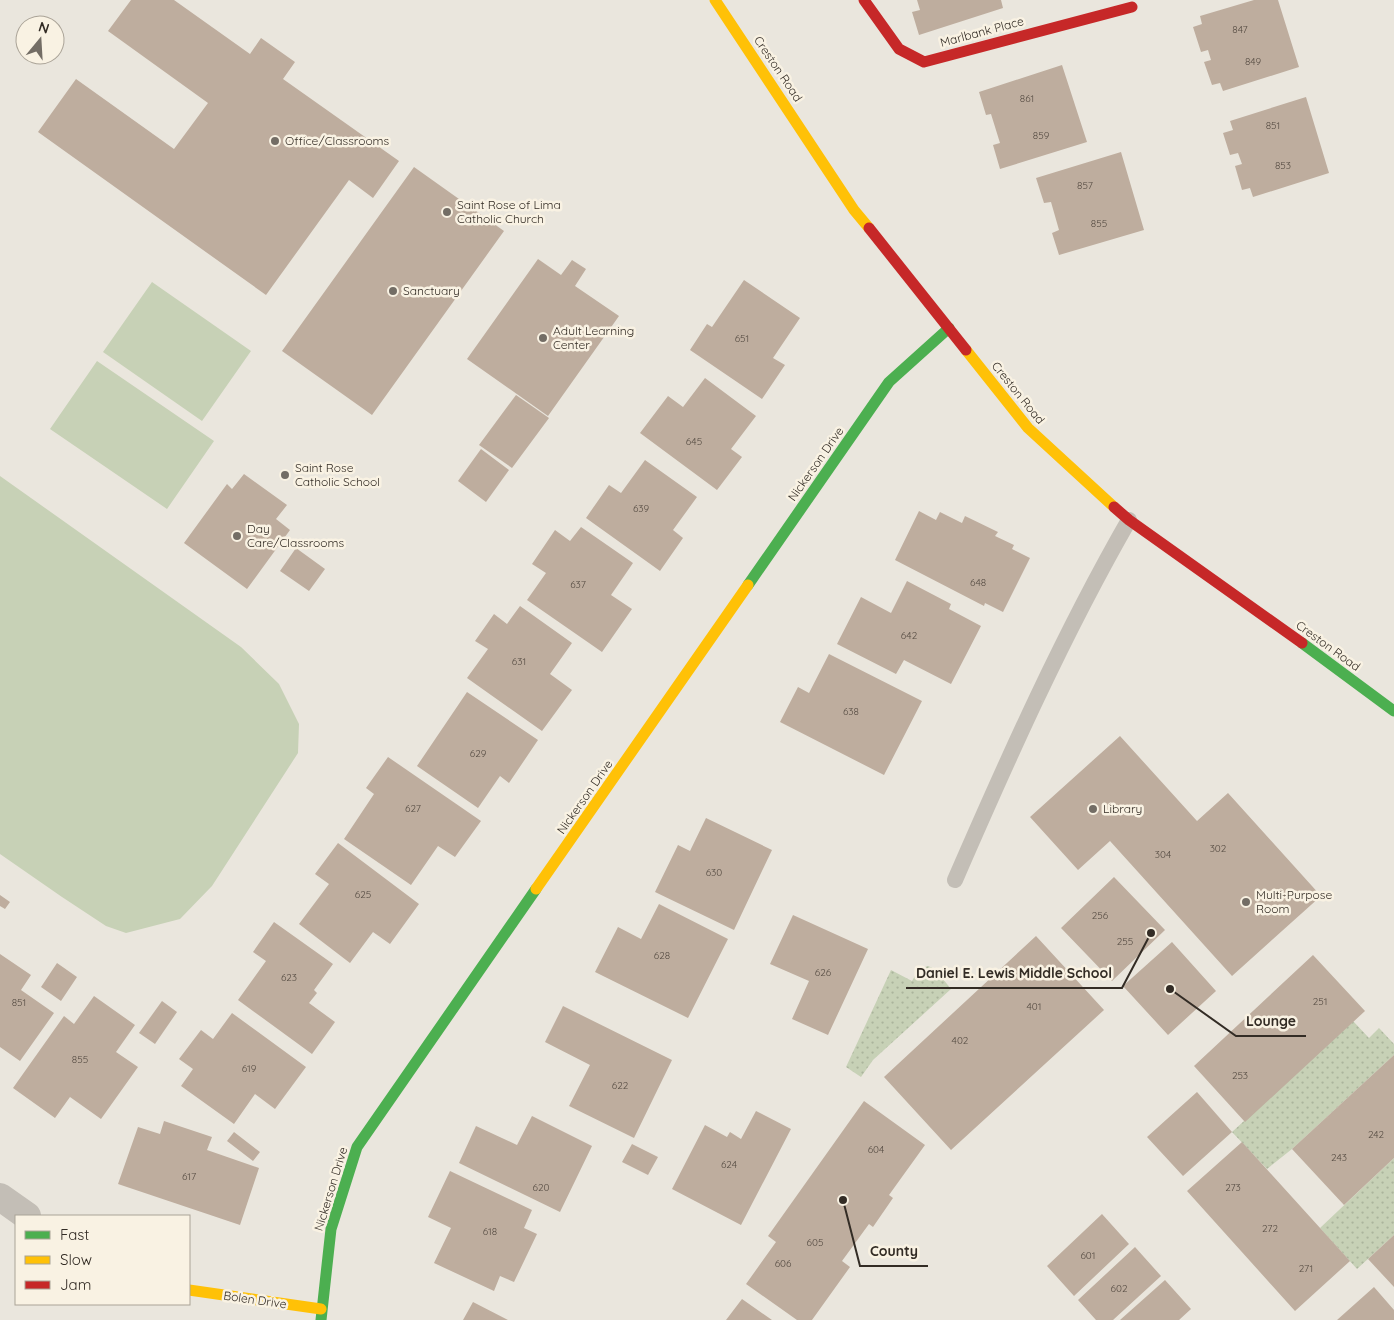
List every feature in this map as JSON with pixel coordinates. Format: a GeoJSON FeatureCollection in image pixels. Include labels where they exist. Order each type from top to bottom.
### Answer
{"type":"FeatureCollection","features":[{"type":"Feature","properties":{"kind":"street","name":"Creston Road"},"geometry":{"type":"LineString","coordinates":[[715,0],[854,210],[1028,428],[1128,520],[1394,711]]}},
{"type":"Feature","properties":{"kind":"street","name":"Marlbank Place"},"geometry":{"type":"LineString","coordinates":[[864,0],[899,49],[924,62],[1132,7]]}},
{"type":"Feature","properties":{"kind":"street","name":"Nickerson Drive"},"geometry":{"type":"LineString","coordinates":[[321,1314],[331,1229],[357,1148],[425,1047],[651,726],[889,382],[949,328]]}},
{"type":"Feature","properties":{"kind":"street"},"geometry":{"type":"LineString","coordinates":[[0,1197],[26,1215]]}},
{"type":"Feature","properties":{"kind":"street","name":"Bolen Drive"},"geometry":{"type":"LineString","coordinates":[[190,1290],[321,1314]]}},
{"type":"Feature","properties":{"kind":"lane"},"geometry":{"type":"LineString","coordinates":[[955,880],[992,794],[1093,581],[1128,520]]}},
{"type":"Feature","properties":{"kind":"green space"},"geometry":{"type":"Polygon","coordinates":[[[152,282],[251,351],[202,421],[103,352],[152,282]]]}},
{"type":"Feature","properties":{"kind":"green space"},"geometry":{"type":"Polygon","coordinates":[[[97,361],[214,441],[167,509],[50,429],[97,361]]]}},
{"type":"Feature","properties":{"kind":"green space"},"geometry":{"type":"Polygon","coordinates":[[[0,476],[241,647],[279,684],[299,724],[298,753],[212,886],[180,919],[126,933],[106,926],[0,854],[0,476]]]}},
{"type":"Feature","properties":{"kind":"green space"},"geometry":{"type":"Polygon","coordinates":[[[928,966],[935,969],[951,989],[873,1060],[861,1077],[846,1067],[891,970],[912,981],[919,969],[928,966]]]}},
{"type":"Feature","properties":{"kind":"green space"},"geometry":{"type":"Polygon","coordinates":[[[1353,1021],[1369,1038],[1379,1028],[1394,1044],[1394,1055],[1292,1149],[1267,1169],[1232,1132],[1353,1021]]]}},
{"type":"Feature","properties":{"kind":"green space"},"geometry":{"type":"Polygon","coordinates":[[[1394,1158],[1394,1235],[1357,1269],[1320,1228],[1394,1158]]]}},
{"type":"Feature","properties":{"kind":"building","name":"Office/Classrooms"},"geometry":{"type":"Polygon","coordinates":[[[131,0],[174,0],[250,54],[261,38],[295,62],[283,79],[399,161],[373,198],[349,180],[266,295],[38,132],[76,79],[174,149],[208,103],[108,31],[131,0]]]}},
{"type":"Feature","properties":{"kind":"building"},"geometry":{"type":"Polygon","coordinates":[[[917,0],[1001,0],[1003,8],[919,35],[912,12],[920,10],[917,0]]]}},
{"type":"Feature","properties":{"kind":"building"},"geometry":{"type":"Polygon","coordinates":[[[1254,0],[1278,0],[1299,67],[1223,91],[1220,83],[1212,85],[1204,62],[1211,60],[1208,50],[1201,52],[1193,27],[1202,24],[1200,16],[1254,0]]]}},
{"type":"Feature","properties":{"kind":"building"},"geometry":{"type":"Polygon","coordinates":[[[1062,65],[1087,142],[1000,169],[993,145],[1000,143],[991,114],[986,115],[979,92],[1062,65]]]}},
{"type":"Feature","properties":{"kind":"building"},"geometry":{"type":"Polygon","coordinates":[[[1306,97],[1329,173],[1253,197],[1250,188],[1242,190],[1235,166],[1242,164],[1238,153],[1230,155],[1223,133],[1233,130],[1230,121],[1306,97]]]}},
{"type":"Feature","properties":{"kind":"building"},"geometry":{"type":"Polygon","coordinates":[[[1121,152],[1144,230],[1059,255],[1052,233],[1059,230],[1051,202],[1044,203],[1036,178],[1121,152]]]}},
{"type":"Feature","properties":{"kind":"building","name":"Sanctuary"},"geometry":{"type":"Polygon","coordinates":[[[414,167],[504,231],[372,415],[282,351],[414,167]]]}},
{"type":"Feature","properties":{"kind":"building","name":"Adult Learning Center"},"geometry":{"type":"Polygon","coordinates":[[[538,259],[561,275],[572,260],[586,269],[575,286],[619,316],[548,416],[467,359],[538,259]]]}},
{"type":"Feature","properties":{"kind":"building"},"geometry":{"type":"Polygon","coordinates":[[[744,280],[800,318],[773,358],[785,365],[762,399],[690,350],[707,324],[712,327],[744,280]]]}},
{"type":"Feature","properties":{"kind":"building"},"geometry":{"type":"Polygon","coordinates":[[[705,378],[756,416],[731,449],[742,457],[717,490],[640,433],[668,396],[683,407],[705,378]]]}},
{"type":"Feature","properties":{"kind":"building"},"geometry":{"type":"Polygon","coordinates":[[[516,395],[549,418],[512,468],[479,445],[516,395]]]}},
{"type":"Feature","properties":{"kind":"building"},"geometry":{"type":"Polygon","coordinates":[[[481,449],[509,470],[486,502],[458,481],[481,449]]]}},
{"type":"Feature","properties":{"kind":"building"},"geometry":{"type":"Polygon","coordinates":[[[645,460],[697,497],[673,530],[683,538],[660,571],[586,518],[609,485],[621,493],[645,460]]]}},
{"type":"Feature","properties":{"kind":"building","name":"Day Care/Classrooms"},"geometry":{"type":"Polygon","coordinates":[[[244,474],[287,505],[276,519],[290,530],[247,589],[184,543],[227,484],[232,489],[244,474]]]}},
{"type":"Feature","properties":{"kind":"building"},"geometry":{"type":"Polygon","coordinates":[[[919,511],[936,520],[940,512],[962,523],[965,516],[998,532],[995,536],[1014,545],[1012,549],[1030,558],[1003,612],[985,603],[984,606],[895,560],[919,511]]]}},
{"type":"Feature","properties":{"kind":"building"},"geometry":{"type":"Polygon","coordinates":[[[581,527],[633,563],[611,595],[632,609],[602,652],[527,600],[546,573],[532,564],[555,530],[570,541],[581,527]]]}},
{"type":"Feature","properties":{"kind":"building"},"geometry":{"type":"Polygon","coordinates":[[[296,548],[325,569],[309,591],[280,571],[296,548]]]}},
{"type":"Feature","properties":{"kind":"building"},"geometry":{"type":"Polygon","coordinates":[[[907,581],[951,604],[949,609],[981,626],[951,684],[904,660],[896,674],[837,644],[861,597],[891,613],[907,581]]]}},
{"type":"Feature","properties":{"kind":"building"},"geometry":{"type":"Polygon","coordinates":[[[520,606],[572,643],[550,674],[572,690],[542,731],[467,678],[488,649],[475,641],[494,614],[507,624],[520,606]]]}},
{"type":"Feature","properties":{"kind":"building"},"geometry":{"type":"Polygon","coordinates":[[[829,654],[922,701],[884,775],[780,722],[798,687],[809,693],[829,654]]]}},
{"type":"Feature","properties":{"kind":"building"},"geometry":{"type":"Polygon","coordinates":[[[467,692],[538,740],[509,783],[500,776],[478,808],[417,766],[467,692]]]}},
{"type":"Feature","properties":{"kind":"building"},"geometry":{"type":"Polygon","coordinates":[[[1120,736],[1197,821],[1228,793],[1321,896],[1232,976],[1110,841],[1078,870],[1030,817],[1120,736]]]}},
{"type":"Feature","properties":{"kind":"building"},"geometry":{"type":"Polygon","coordinates":[[[388,757],[481,821],[455,857],[438,846],[411,885],[344,839],[374,794],[366,788],[388,757]]]}},
{"type":"Feature","properties":{"kind":"building"},"geometry":{"type":"Polygon","coordinates":[[[706,818],[772,850],[734,930],[655,892],[678,845],[690,851],[706,818]]]}},
{"type":"Feature","properties":{"kind":"building"},"geometry":{"type":"Polygon","coordinates":[[[338,843],[419,904],[390,944],[373,932],[350,963],[299,924],[329,884],[315,874],[338,843]]]}},
{"type":"Feature","properties":{"kind":"building"},"geometry":{"type":"Polygon","coordinates":[[[1114,877],[1165,930],[1112,981],[1061,928],[1114,877]]]}},
{"type":"Feature","properties":{"kind":"building"},"geometry":{"type":"Polygon","coordinates":[[[0,895],[10,902],[5,909],[0,906],[0,895]]]}},
{"type":"Feature","properties":{"kind":"building"},"geometry":{"type":"Polygon","coordinates":[[[659,904],[728,939],[688,1018],[595,972],[618,927],[641,939],[659,904]]]}},
{"type":"Feature","properties":{"kind":"building"},"geometry":{"type":"Polygon","coordinates":[[[793,915],[868,949],[828,1035],[792,1019],[809,981],[770,964],[793,915]]]}},
{"type":"Feature","properties":{"kind":"building"},"geometry":{"type":"Polygon","coordinates":[[[274,922],[333,964],[314,990],[317,993],[309,1003],[335,1022],[312,1054],[238,1000],[266,961],[253,952],[274,922]]]}},
{"type":"Feature","properties":{"kind":"building"},"geometry":{"type":"Polygon","coordinates":[[[1036,936],[1104,1010],[951,1150],[884,1077],[1036,936]]]}},
{"type":"Feature","properties":{"kind":"building"},"geometry":{"type":"Polygon","coordinates":[[[1172,942],[1216,991],[1168,1035],[1123,986],[1172,942]]]}},
{"type":"Feature","properties":{"kind":"building"},"geometry":{"type":"Polygon","coordinates":[[[0,954],[31,975],[21,990],[54,1013],[20,1061],[0,1047],[0,954]]]}},
{"type":"Feature","properties":{"kind":"building"},"geometry":{"type":"Polygon","coordinates":[[[1313,955],[1365,1011],[1245,1122],[1194,1066],[1313,955]]]}},
{"type":"Feature","properties":{"kind":"building"},"geometry":{"type":"Polygon","coordinates":[[[57,963],[77,977],[61,1001],[41,987],[57,963]]]}},
{"type":"Feature","properties":{"kind":"building"},"geometry":{"type":"Polygon","coordinates":[[[94,996],[135,1025],[116,1052],[138,1067],[101,1119],[70,1097],[55,1118],[13,1088],[64,1016],[74,1024],[94,996]]]}},
{"type":"Feature","properties":{"kind":"building"},"geometry":{"type":"Polygon","coordinates":[[[162,1001],[177,1012],[155,1044],[139,1033],[162,1001]]]}},
{"type":"Feature","properties":{"kind":"building"},"geometry":{"type":"Polygon","coordinates":[[[563,1006],[672,1060],[634,1138],[569,1106],[590,1065],[545,1042],[563,1006]]]}},
{"type":"Feature","properties":{"kind":"building"},"geometry":{"type":"Polygon","coordinates":[[[232,1013],[306,1067],[275,1109],[255,1094],[234,1124],[181,1086],[193,1069],[179,1059],[201,1030],[213,1039],[232,1013]]]}},
{"type":"Feature","properties":{"kind":"building"},"geometry":{"type":"Polygon","coordinates":[[[1394,1055],[1394,1158],[1344,1205],[1292,1149],[1394,1055]]]}},
{"type":"Feature","properties":{"kind":"building"},"geometry":{"type":"Polygon","coordinates":[[[1197,1092],[1232,1132],[1183,1176],[1147,1137],[1197,1092]]]}},
{"type":"Feature","properties":{"kind":"building"},"geometry":{"type":"Polygon","coordinates":[[[864,1101],[925,1145],[889,1195],[893,1198],[873,1227],[869,1224],[842,1261],[850,1267],[812,1320],[797,1320],[746,1284],[776,1242],[768,1236],[864,1101]]]}},
{"type":"Feature","properties":{"kind":"building"},"geometry":{"type":"Polygon","coordinates":[[[756,1111],[791,1129],[741,1225],[672,1189],[705,1125],[727,1137],[730,1132],[741,1139],[756,1111]]]}},
{"type":"Feature","properties":{"kind":"building"},"geometry":{"type":"Polygon","coordinates":[[[532,1116],[592,1146],[560,1212],[459,1163],[476,1126],[517,1145],[532,1116]]]}},
{"type":"Feature","properties":{"kind":"building"},"geometry":{"type":"Polygon","coordinates":[[[164,1121],[212,1137],[207,1150],[259,1168],[240,1225],[118,1184],[138,1127],[160,1134],[164,1121]]]}},
{"type":"Feature","properties":{"kind":"building"},"geometry":{"type":"Polygon","coordinates":[[[234,1132],[260,1152],[253,1161],[227,1141],[234,1132]]]}},
{"type":"Feature","properties":{"kind":"building"},"geometry":{"type":"Polygon","coordinates":[[[1242,1142],[1350,1261],[1295,1311],[1187,1191],[1242,1142]]]}},
{"type":"Feature","properties":{"kind":"building"},"geometry":{"type":"Polygon","coordinates":[[[632,1144],[658,1157],[648,1175],[622,1162],[632,1144]]]}},
{"type":"Feature","properties":{"kind":"building"},"geometry":{"type":"Polygon","coordinates":[[[450,1171],[532,1210],[524,1228],[537,1234],[514,1282],[500,1276],[494,1291],[434,1263],[451,1228],[428,1217],[450,1171]]]}},
{"type":"Feature","properties":{"kind":"building"},"geometry":{"type":"Polygon","coordinates":[[[1102,1214],[1129,1244],[1074,1296],[1047,1266],[1102,1214]]]}},
{"type":"Feature","properties":{"kind":"building"},"geometry":{"type":"Polygon","coordinates":[[[1394,1235],[1394,1287],[1368,1259],[1394,1235]]]}},
{"type":"Feature","properties":{"kind":"building"},"geometry":{"type":"Polygon","coordinates":[[[1135,1247],[1161,1276],[1113,1320],[1096,1320],[1078,1300],[1135,1247]]]}},
{"type":"Feature","properties":{"kind":"building"},"geometry":{"type":"Polygon","coordinates":[[[1165,1280],[1191,1309],[1179,1320],[1120,1320],[1165,1280]]]}},
{"type":"Feature","properties":{"kind":"building"},"geometry":{"type":"Polygon","coordinates":[[[1374,1287],[1394,1310],[1394,1320],[1337,1320],[1374,1287]]]}},
{"type":"Feature","properties":{"kind":"building"},"geometry":{"type":"Polygon","coordinates":[[[742,1299],[772,1320],[726,1320],[742,1299]]]}},
{"type":"Feature","properties":{"kind":"building"},"geometry":{"type":"Polygon","coordinates":[[[473,1302],[508,1320],[463,1320],[473,1302]]]}},
{"type":"Feature","properties":{"kind":"traffic: fast"},"geometry":{"type":"LineString","coordinates":[[748,585],[889,382],[949,328]]}},
{"type":"Feature","properties":{"kind":"traffic: fast"},"geometry":{"type":"LineString","coordinates":[[1302,643],[1394,711]]}},
{"type":"Feature","properties":{"kind":"traffic: fast"},"geometry":{"type":"LineString","coordinates":[[321,1320],[331,1229],[357,1147],[536,889]]}},
{"type":"Feature","properties":{"kind":"traffic: slow"},"geometry":{"type":"LineString","coordinates":[[715,0],[854,210],[869,228]]}},
{"type":"Feature","properties":{"kind":"traffic: slow"},"geometry":{"type":"LineString","coordinates":[[966,350],[1028,428],[1114,507]]}},
{"type":"Feature","properties":{"kind":"traffic: slow"},"geometry":{"type":"LineString","coordinates":[[536,889],[748,585]]}},
{"type":"Feature","properties":{"kind":"traffic: slow"},"geometry":{"type":"LineString","coordinates":[[190,1290],[321,1309]]}},
{"type":"Feature","properties":{"kind":"traffic: jam"},"geometry":{"type":"LineString","coordinates":[[864,0],[899,49],[924,62],[1132,7]]}},
{"type":"Feature","properties":{"kind":"traffic: jam"},"geometry":{"type":"LineString","coordinates":[[869,228],[966,350]]}},
{"type":"Feature","properties":{"kind":"traffic: jam"},"geometry":{"type":"LineString","coordinates":[[1114,507],[1129,520],[1302,643]]}},
{"type":"Feature","properties":{"kind":"place","name":"Office/Classrooms"},"geometry":{"type":"Point","coordinates":[275,141]}},
{"type":"Feature","properties":{"kind":"place","name":"Saint Rose of Lima Catholic Church"},"geometry":{"type":"Point","coordinates":[447,212]}},
{"type":"Feature","properties":{"kind":"place","name":"Sanctuary"},"geometry":{"type":"Point","coordinates":[393,291]}},
{"type":"Feature","properties":{"kind":"place","name":"Adult Learning Center"},"geometry":{"type":"Point","coordinates":[543,338]}},
{"type":"Feature","properties":{"kind":"place","name":"Saint Rose Catholic School"},"geometry":{"type":"Point","coordinates":[285,475]}},
{"type":"Feature","properties":{"kind":"place","name":"Day Care/Classrooms"},"geometry":{"type":"Point","coordinates":[237,536]}},
{"type":"Feature","properties":{"kind":"place","name":"Library"},"geometry":{"type":"Point","coordinates":[1093,809]}},
{"type":"Feature","properties":{"kind":"place","name":"Multi-Purpose Room"},"geometry":{"type":"Point","coordinates":[1246,902]}},
{"type":"Feature","properties":{"kind":"place","name":"Daniel E. Lewis Middle School"},"geometry":{"type":"Point","coordinates":[1151,933]}},
{"type":"Feature","properties":{"kind":"place","name":"Lounge"},"geometry":{"type":"Point","coordinates":[1170,989]}},
{"type":"Feature","properties":{"kind":"place","name":"County"},"geometry":{"type":"Point","coordinates":[843,1200]}}]}
